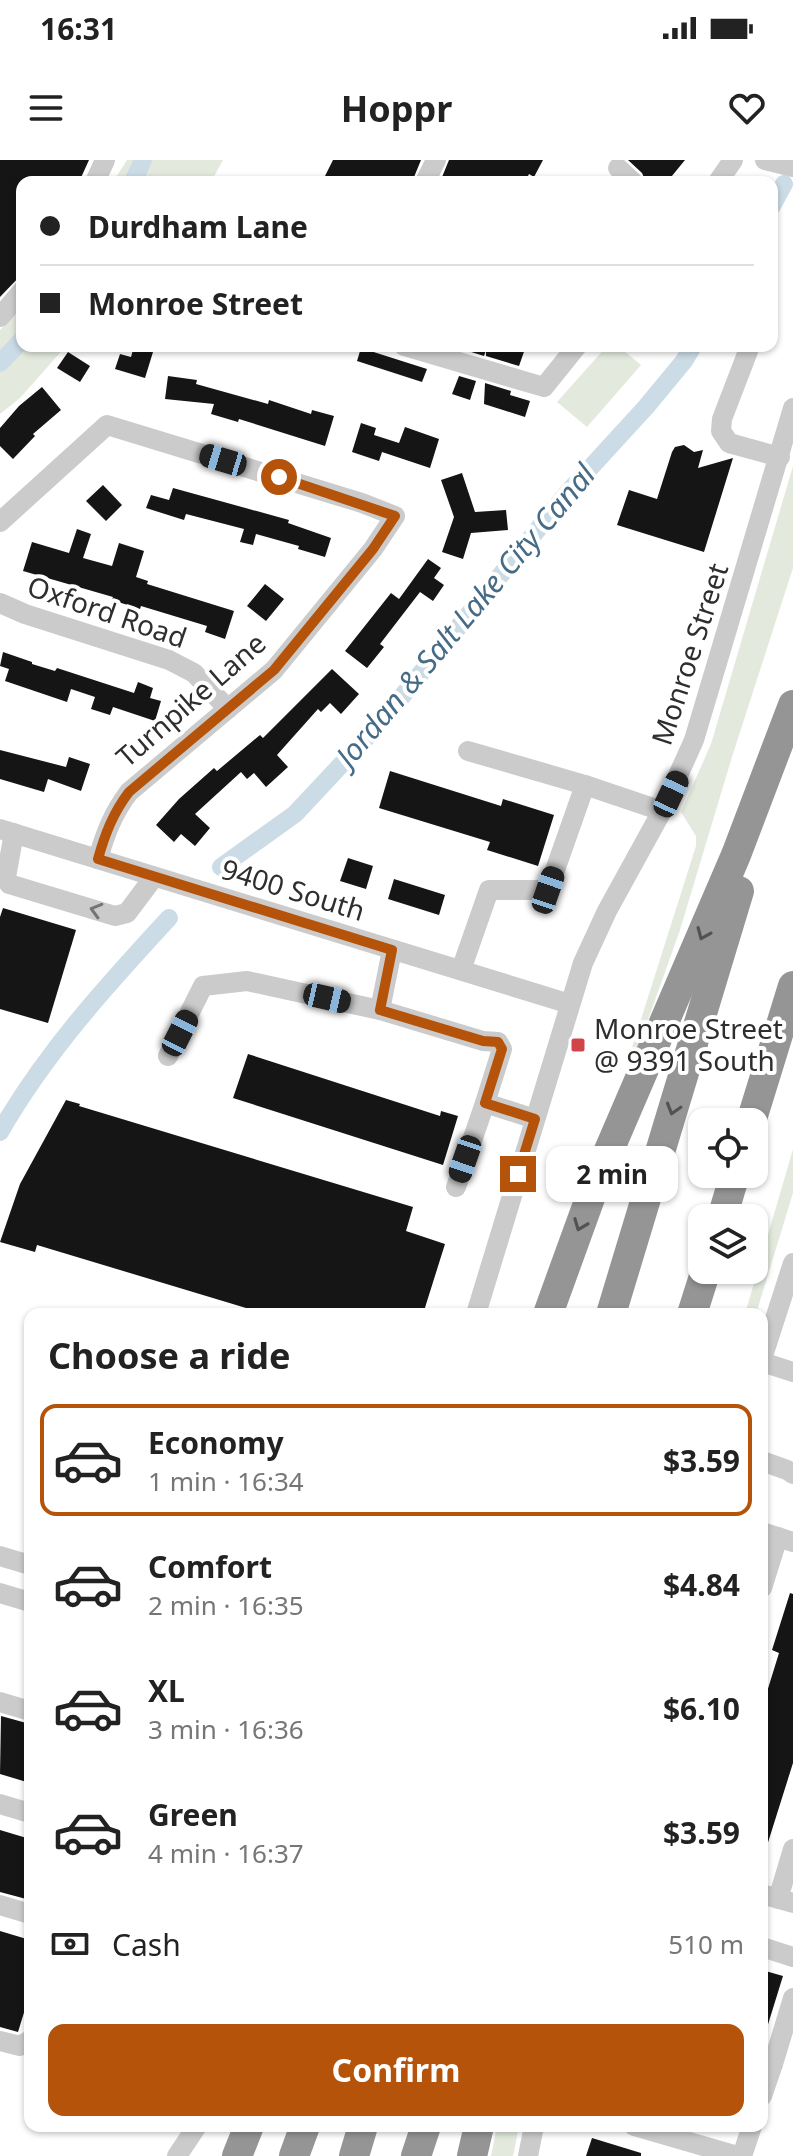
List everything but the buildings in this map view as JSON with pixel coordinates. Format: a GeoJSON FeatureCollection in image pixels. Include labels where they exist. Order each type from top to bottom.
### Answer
{"type":"FeatureCollection","features":[{"type":"Feature","properties":{"kind":"highway"},"geometry":{"type":"LineString","coordinates":[[550,1308],[603,1163],[736,855],[793,705]]}},
{"type":"Feature","properties":{"kind":"highway"},"geometry":{"type":"LineString","coordinates":[[613,1308],[793,713]]}},
{"type":"Feature","properties":{"kind":"highway"},"geometry":{"type":"LineString","coordinates":[[755,1108],[793,986]]}},
{"type":"Feature","properties":{"kind":"highway"},"geometry":{"type":"LineString","coordinates":[[694,1308],[702,1284]]}},
{"type":"Feature","properties":{"kind":"highway"},"geometry":{"type":"LineString","coordinates":[[237,2156],[247,2132]]}},
{"type":"Feature","properties":{"kind":"highway"},"geometry":{"type":"LineString","coordinates":[[294,2156],[303,2132]]}},
{"type":"Feature","properties":{"kind":"highway"},"geometry":{"type":"LineString","coordinates":[[354,2156],[361,2132]]}},
{"type":"Feature","properties":{"kind":"highway"},"geometry":{"type":"LineString","coordinates":[[416,2156],[424,2132]]}},
{"type":"Feature","properties":{"kind":"highway"},"geometry":{"type":"LineString","coordinates":[[472,2156],[478,2132]]}},
{"type":"Feature","properties":{"kind":"street"},"geometry":{"type":"LineString","coordinates":[[765,160],[793,167]]}},
{"type":"Feature","properties":{"kind":"street"},"geometry":{"type":"LineString","coordinates":[[0,317],[16,298]]}},
{"type":"Feature","properties":{"kind":"street"},"geometry":{"type":"LineString","coordinates":[[424,352],[544,387],[572,352]]}},
{"type":"Feature","properties":{"kind":"street"},"geometry":{"type":"LineString","coordinates":[[748,352],[722,419],[721,431],[729,443],[780,457]]}},
{"type":"Feature","properties":{"kind":"street","name":"Monroe Street"},"geometry":{"type":"LineString","coordinates":[[478,1308],[583,963],[607,911],[662,811],[694,740],[793,408]]}},
{"type":"Feature","properties":{"kind":"street","name":"Turnpike Lane"},"geometry":{"type":"LineString","coordinates":[[0,522],[107,425],[362,503],[395,516],[373,549],[274,670],[129,792],[108,826],[98,859]]}},
{"type":"Feature","properties":{"kind":"street","name":"Oxford Road"},"geometry":{"type":"LineString","coordinates":[[0,603],[25,614],[169,660],[194,673],[228,709]]}},
{"type":"Feature","properties":{"kind":"street"},"geometry":{"type":"LineString","coordinates":[[468,751],[662,811]]}},
{"type":"Feature","properties":{"kind":"street"},"geometry":{"type":"LineString","coordinates":[[461,970],[489,890],[548,890],[585,785]]}},
{"type":"Feature","properties":{"kind":"street"},"geometry":{"type":"LineString","coordinates":[[7,831],[6,877],[9,884],[115,916],[127,913],[154,877]]}},
{"type":"Feature","properties":{"kind":"street","name":"9400 South"},"geometry":{"type":"LineString","coordinates":[[7,831],[570,1004]]}},
{"type":"Feature","properties":{"kind":"street"},"geometry":{"type":"LineString","coordinates":[[380,1010],[392,950]]}},
{"type":"Feature","properties":{"kind":"street"},"geometry":{"type":"LineString","coordinates":[[168,1056],[203,986],[247,981],[380,1010],[483,1041],[498,1042],[502,1049],[456,1187]]}},
{"type":"Feature","properties":{"kind":"street"},"geometry":{"type":"LineString","coordinates":[[485,1103],[535,1119]]}},
{"type":"Feature","properties":{"kind":"street"},"geometry":{"type":"LineString","coordinates":[[768,1342],[793,1263]]}},
{"type":"Feature","properties":{"kind":"street"},"geometry":{"type":"LineString","coordinates":[[768,1363],[793,1372]]}},
{"type":"Feature","properties":{"kind":"street"},"geometry":{"type":"LineString","coordinates":[[768,1464],[793,1474]]}},
{"type":"Feature","properties":{"kind":"street"},"geometry":{"type":"LineString","coordinates":[[768,1569],[778,1537]]}},
{"type":"Feature","properties":{"kind":"street"},"geometry":{"type":"LineString","coordinates":[[0,1556],[24,1563]]}},
{"type":"Feature","properties":{"kind":"street"},"geometry":{"type":"LineString","coordinates":[[0,1593],[24,1600]]}},
{"type":"Feature","properties":{"kind":"street"},"geometry":{"type":"LineString","coordinates":[[0,1702],[24,1709]]}},
{"type":"Feature","properties":{"kind":"street"},"geometry":{"type":"LineString","coordinates":[[0,1804],[24,1811]]}},
{"type":"Feature","properties":{"kind":"street"},"geometry":{"type":"LineString","coordinates":[[778,1899],[793,1849]]}},
{"type":"Feature","properties":{"kind":"street"},"geometry":{"type":"LineString","coordinates":[[0,1905],[24,1912]]}},
{"type":"Feature","properties":{"kind":"street"},"geometry":{"type":"LineString","coordinates":[[768,1949],[793,1957]]}},
{"type":"Feature","properties":{"kind":"street"},"geometry":{"type":"LineString","coordinates":[[768,2060],[793,1998]]}},
{"type":"Feature","properties":{"kind":"street"},"geometry":{"type":"LineString","coordinates":[[0,2041],[20,2046],[24,2044]]}},
{"type":"Feature","properties":{"kind":"street"},"geometry":{"type":"LineString","coordinates":[[177,2156],[193,2132]]}},
{"type":"Feature","properties":{"kind":"street"},"geometry":{"type":"LineString","coordinates":[[528,2156],[533,2132]]}},
{"type":"Feature","properties":{"kind":"street"},"geometry":{"type":"LineString","coordinates":[[655,2132],[740,2156],[750,2132]]}},
{"type":"Feature","properties":{"kind":"shaded area"},"geometry":{"type":"Polygon","coordinates":[[[127,160],[223,160],[214,176],[117,176],[127,160]]]}},
{"type":"Feature","properties":{"kind":"shaded area"},"geometry":{"type":"Polygon","coordinates":[[[16,313],[16,352],[61,352],[20,398],[0,414],[0,330],[16,313]]]}},
{"type":"Feature","properties":{"kind":"shaded area"},"geometry":{"type":"Polygon","coordinates":[[[602,352],[625,352],[641,365],[587,427],[557,402],[602,352]]]}},
{"type":"Feature","properties":{"kind":"shaded area"},"geometry":{"type":"Polygon","coordinates":[[[793,466],[793,568],[680,930],[634,1059],[629,1057],[696,846],[696,836],[681,812],[711,744],[793,466]]]}},
{"type":"Feature","properties":{"kind":"shaded area"},"geometry":{"type":"Polygon","coordinates":[[[793,1149],[793,1193],[768,1275],[768,1235],[793,1149]]]}},
{"type":"Feature","properties":{"kind":"shaded area"},"geometry":{"type":"Polygon","coordinates":[[[754,1284],[765,1284],[758,1308],[747,1308],[754,1284]]]}},
{"type":"Feature","properties":{"kind":"shaded area"},"geometry":{"type":"Polygon","coordinates":[[[496,2132],[518,2132],[513,2156],[491,2156],[496,2132]]]}},
{"type":"Feature","properties":{"kind":"waterway"},"geometry":{"type":"LineString","coordinates":[[136,176],[143,160]]}},
{"type":"Feature","properties":{"kind":"waterway","name":"Jordan & Salt Lake City Canal"},"geometry":{"type":"LineString","coordinates":[[778,195],[784,184]]}},
{"type":"Feature","properties":{"kind":"waterway"},"geometry":{"type":"LineString","coordinates":[[0,363],[16,346]]}},
{"type":"Feature","properties":{"kind":"waterway","name":"Jordan & Salt Lake City Canal"},"geometry":{"type":"LineString","coordinates":[[221,867],[295,814],[382,721],[569,491],[646,407],[689,352]]}},
{"type":"Feature","properties":{"kind":"waterway","name":"Jordan & Salt Lake City Canal"},"geometry":{"type":"LineString","coordinates":[[0,1132],[57,1047],[169,918]]}},
{"type":"Feature","properties":{"kind":"place","name":"Monroe Street @ 9391 South"},"geometry":{"type":"Point","coordinates":[578,1045]}},
{"type":"Feature","properties":{"kind":"route"},"geometry":{"type":"LineString","coordinates":[[279,477],[395,516],[373,549],[274,670],[129,792],[108,826],[98,859],[392,950],[380,1010],[483,1041],[498,1042],[502,1049],[485,1103],[535,1119],[518,1174]]}}]}
